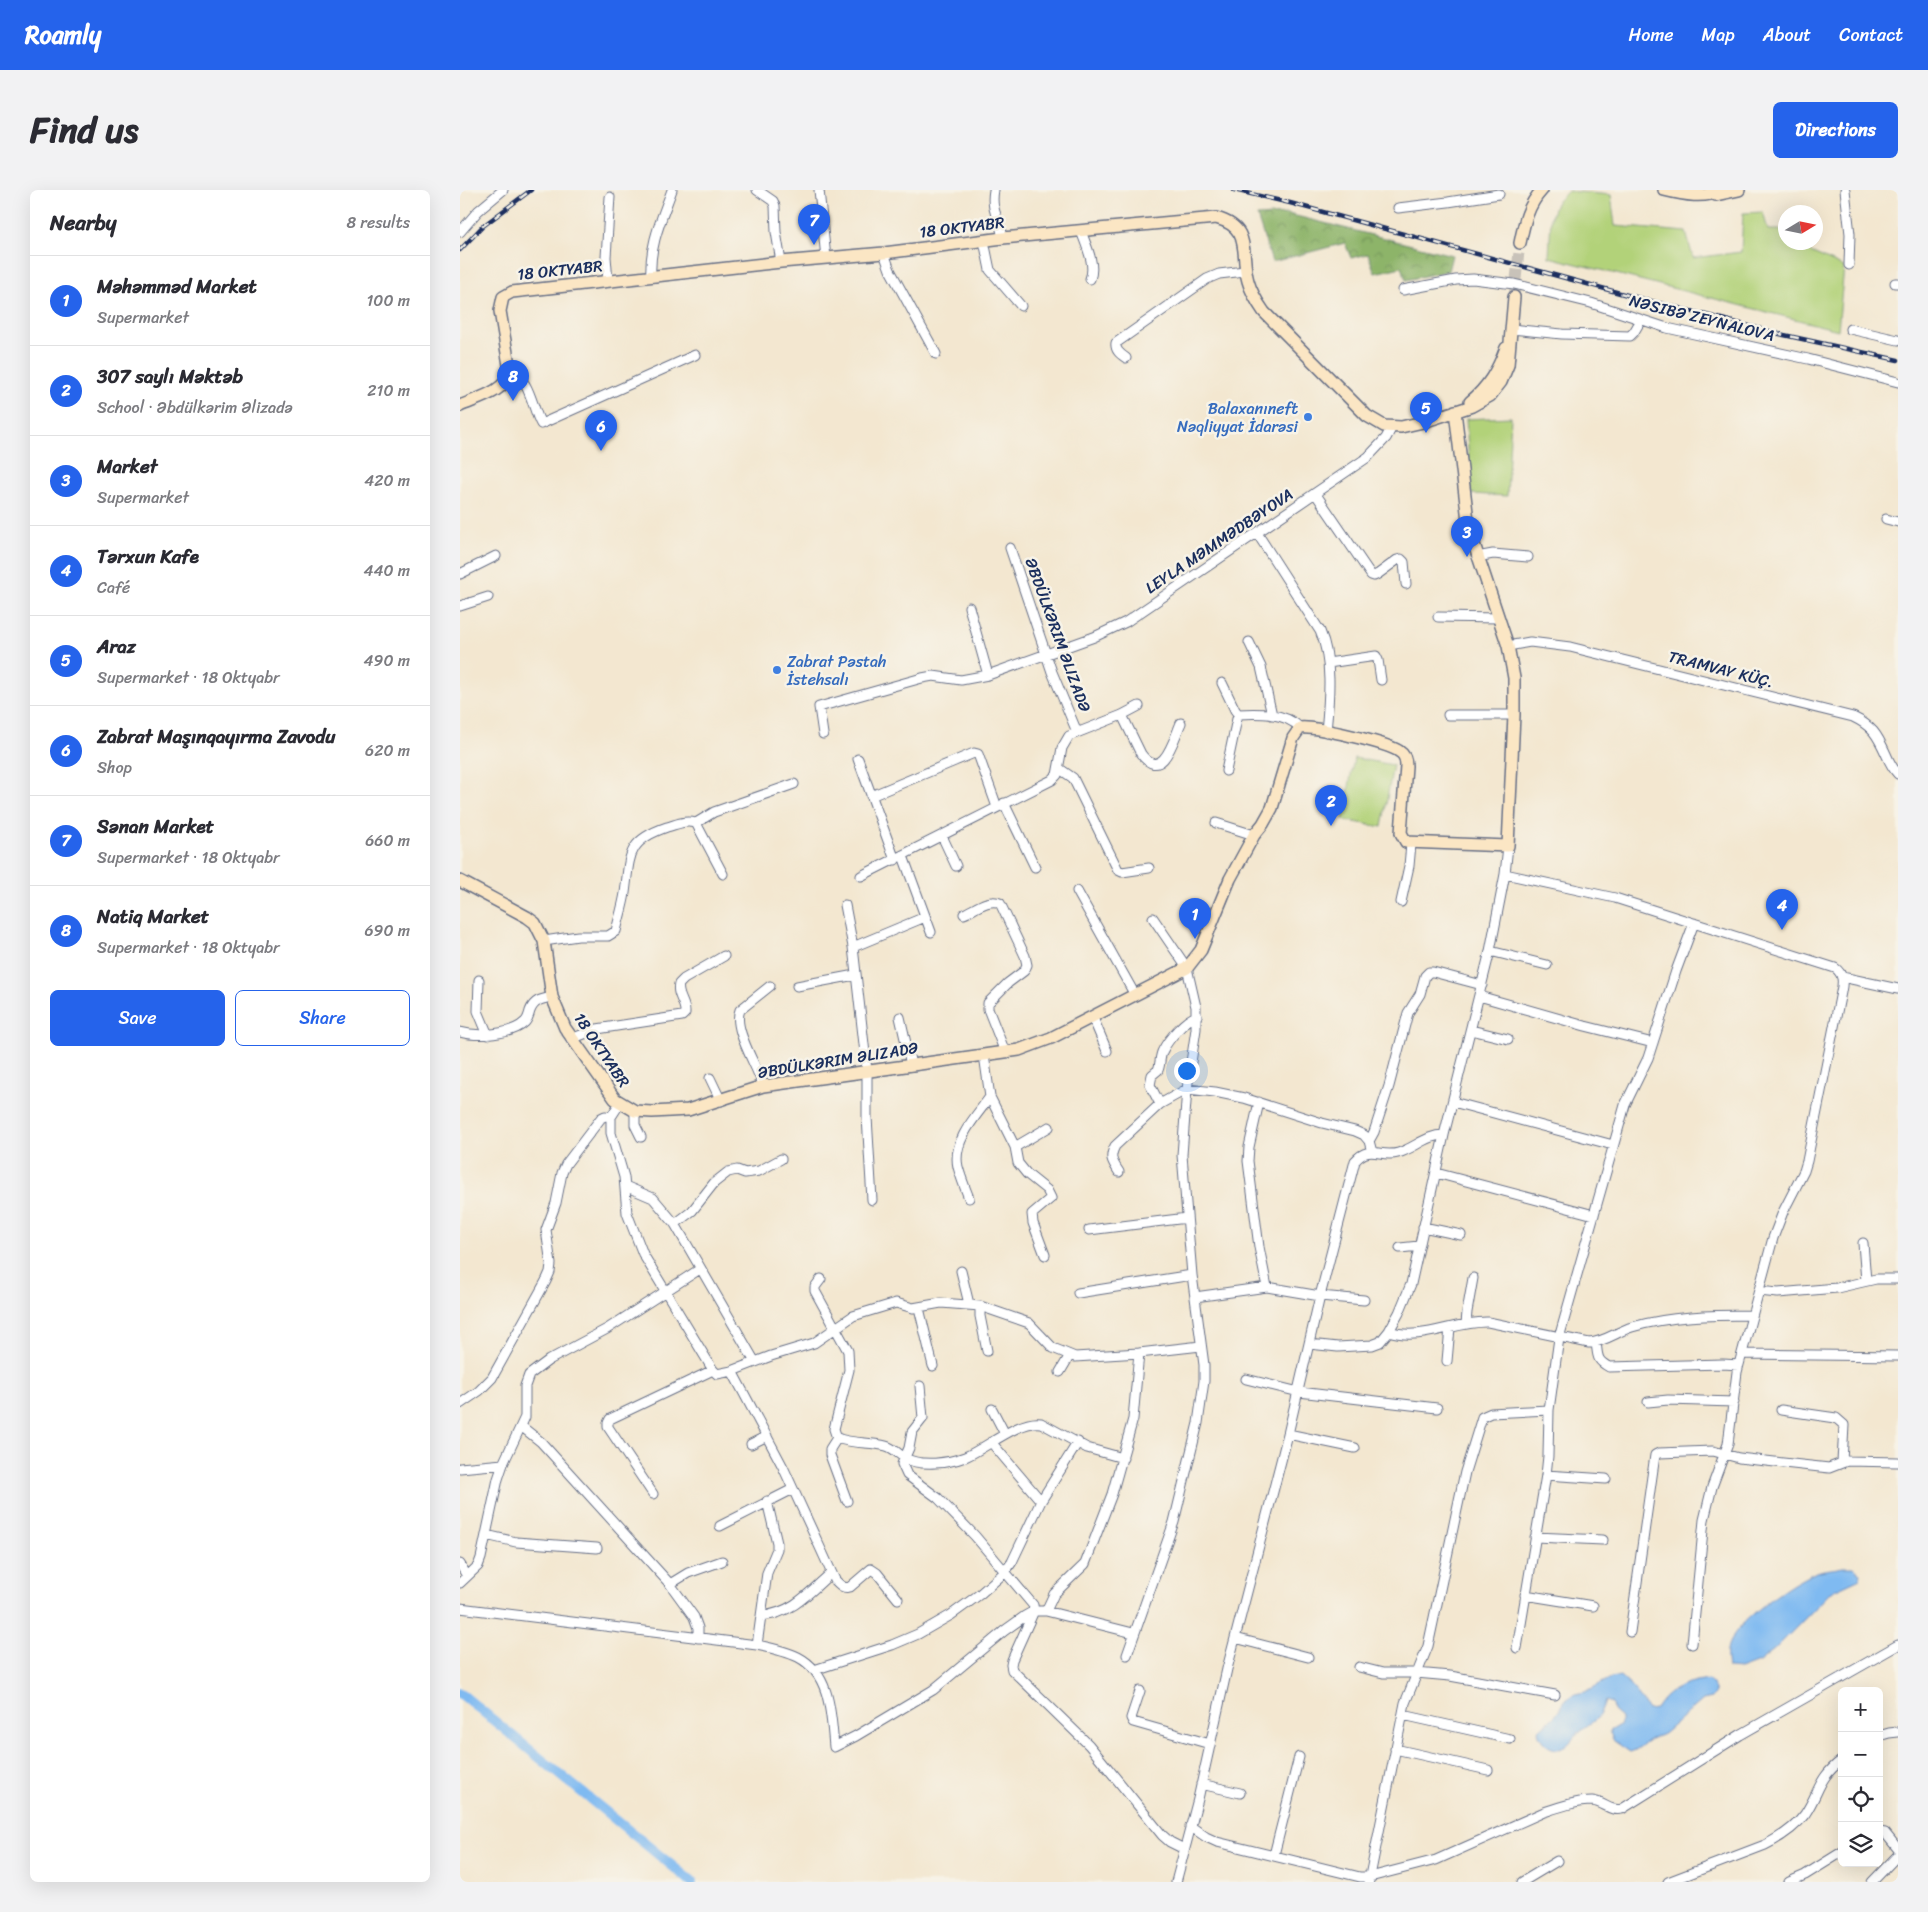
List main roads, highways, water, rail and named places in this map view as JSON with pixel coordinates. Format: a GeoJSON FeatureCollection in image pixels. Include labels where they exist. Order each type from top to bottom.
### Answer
{"type":"FeatureCollection","features":[{"type":"Feature","properties":{"kind":"water"},"geometry":{"type":"Polygon","coordinates":[[[1854,1567],[1861,1573],[1860,1578],[1832,1591],[1775,1649],[1759,1662],[1740,1669],[1728,1668],[1728,1644],[1736,1632],[1757,1611],[1784,1590],[1810,1575],[1823,1570],[1854,1567]]]}},
{"type":"Feature","properties":{"kind":"water"},"geometry":{"type":"Polygon","coordinates":[[[1620,1676],[1634,1689],[1648,1710],[1656,1709],[1666,1696],[1678,1688],[1692,1683],[1708,1680],[1716,1692],[1712,1698],[1703,1700],[1665,1733],[1630,1752],[1614,1741],[1609,1731],[1621,1724],[1621,1718],[1613,1711],[1612,1703],[1605,1701],[1597,1718],[1563,1748],[1549,1747],[1545,1744],[1538,1731],[1556,1715],[1566,1700],[1611,1678],[1620,1676]]]}},
{"type":"Feature","properties":{"kind":"waterway"},"geometry":{"type":"LineString","coordinates":[[460,1693],[692,1882]]}},
{"type":"Feature","properties":{"kind":"tunnel"},"geometry":{"type":"LineString","coordinates":[[1514,297],[1520,243]]}},
{"type":"Feature","properties":{"kind":"railway"},"geometry":{"type":"LineString","coordinates":[[460,250],[483,226],[531,190]]}},
{"type":"Feature","properties":{"kind":"railway"},"geometry":{"type":"LineString","coordinates":[[1234,190],[1290,203],[1631,296],[1784,335],[1898,360]]}},
{"type":"Feature","properties":{"kind":"place","name":"Sənan Market"},"geometry":{"type":"Point","coordinates":[814,245]}},
{"type":"Feature","properties":{"kind":"place","name":"Natiq Market"},"geometry":{"type":"Point","coordinates":[513,401]}},
{"type":"Feature","properties":{"kind":"place","name":"Balaxanıneft Nəqliyyat İdarəsi"},"geometry":{"type":"Point","coordinates":[1308,417]}},
{"type":"Feature","properties":{"kind":"place","name":"Araz"},"geometry":{"type":"Point","coordinates":[1426,433]}},
{"type":"Feature","properties":{"kind":"place","name":"Zabrat Maşınqayırma Zavodu"},"geometry":{"type":"Point","coordinates":[601,451]}},
{"type":"Feature","properties":{"kind":"place","name":"Market"},"geometry":{"type":"Point","coordinates":[1467,557]}},
{"type":"Feature","properties":{"kind":"place","name":"Zabrat Pəstah İstehsalı"},"geometry":{"type":"Point","coordinates":[777,670]}},
{"type":"Feature","properties":{"kind":"place","name":"307 saylı Məktəb"},"geometry":{"type":"Point","coordinates":[1331,826]}},
{"type":"Feature","properties":{"kind":"place","name":"Tərxun Kafe"},"geometry":{"type":"Point","coordinates":[1782,930]}},
{"type":"Feature","properties":{"kind":"place","name":"Məhəmməd Market"},"geometry":{"type":"Point","coordinates":[1195,939]}}]}
